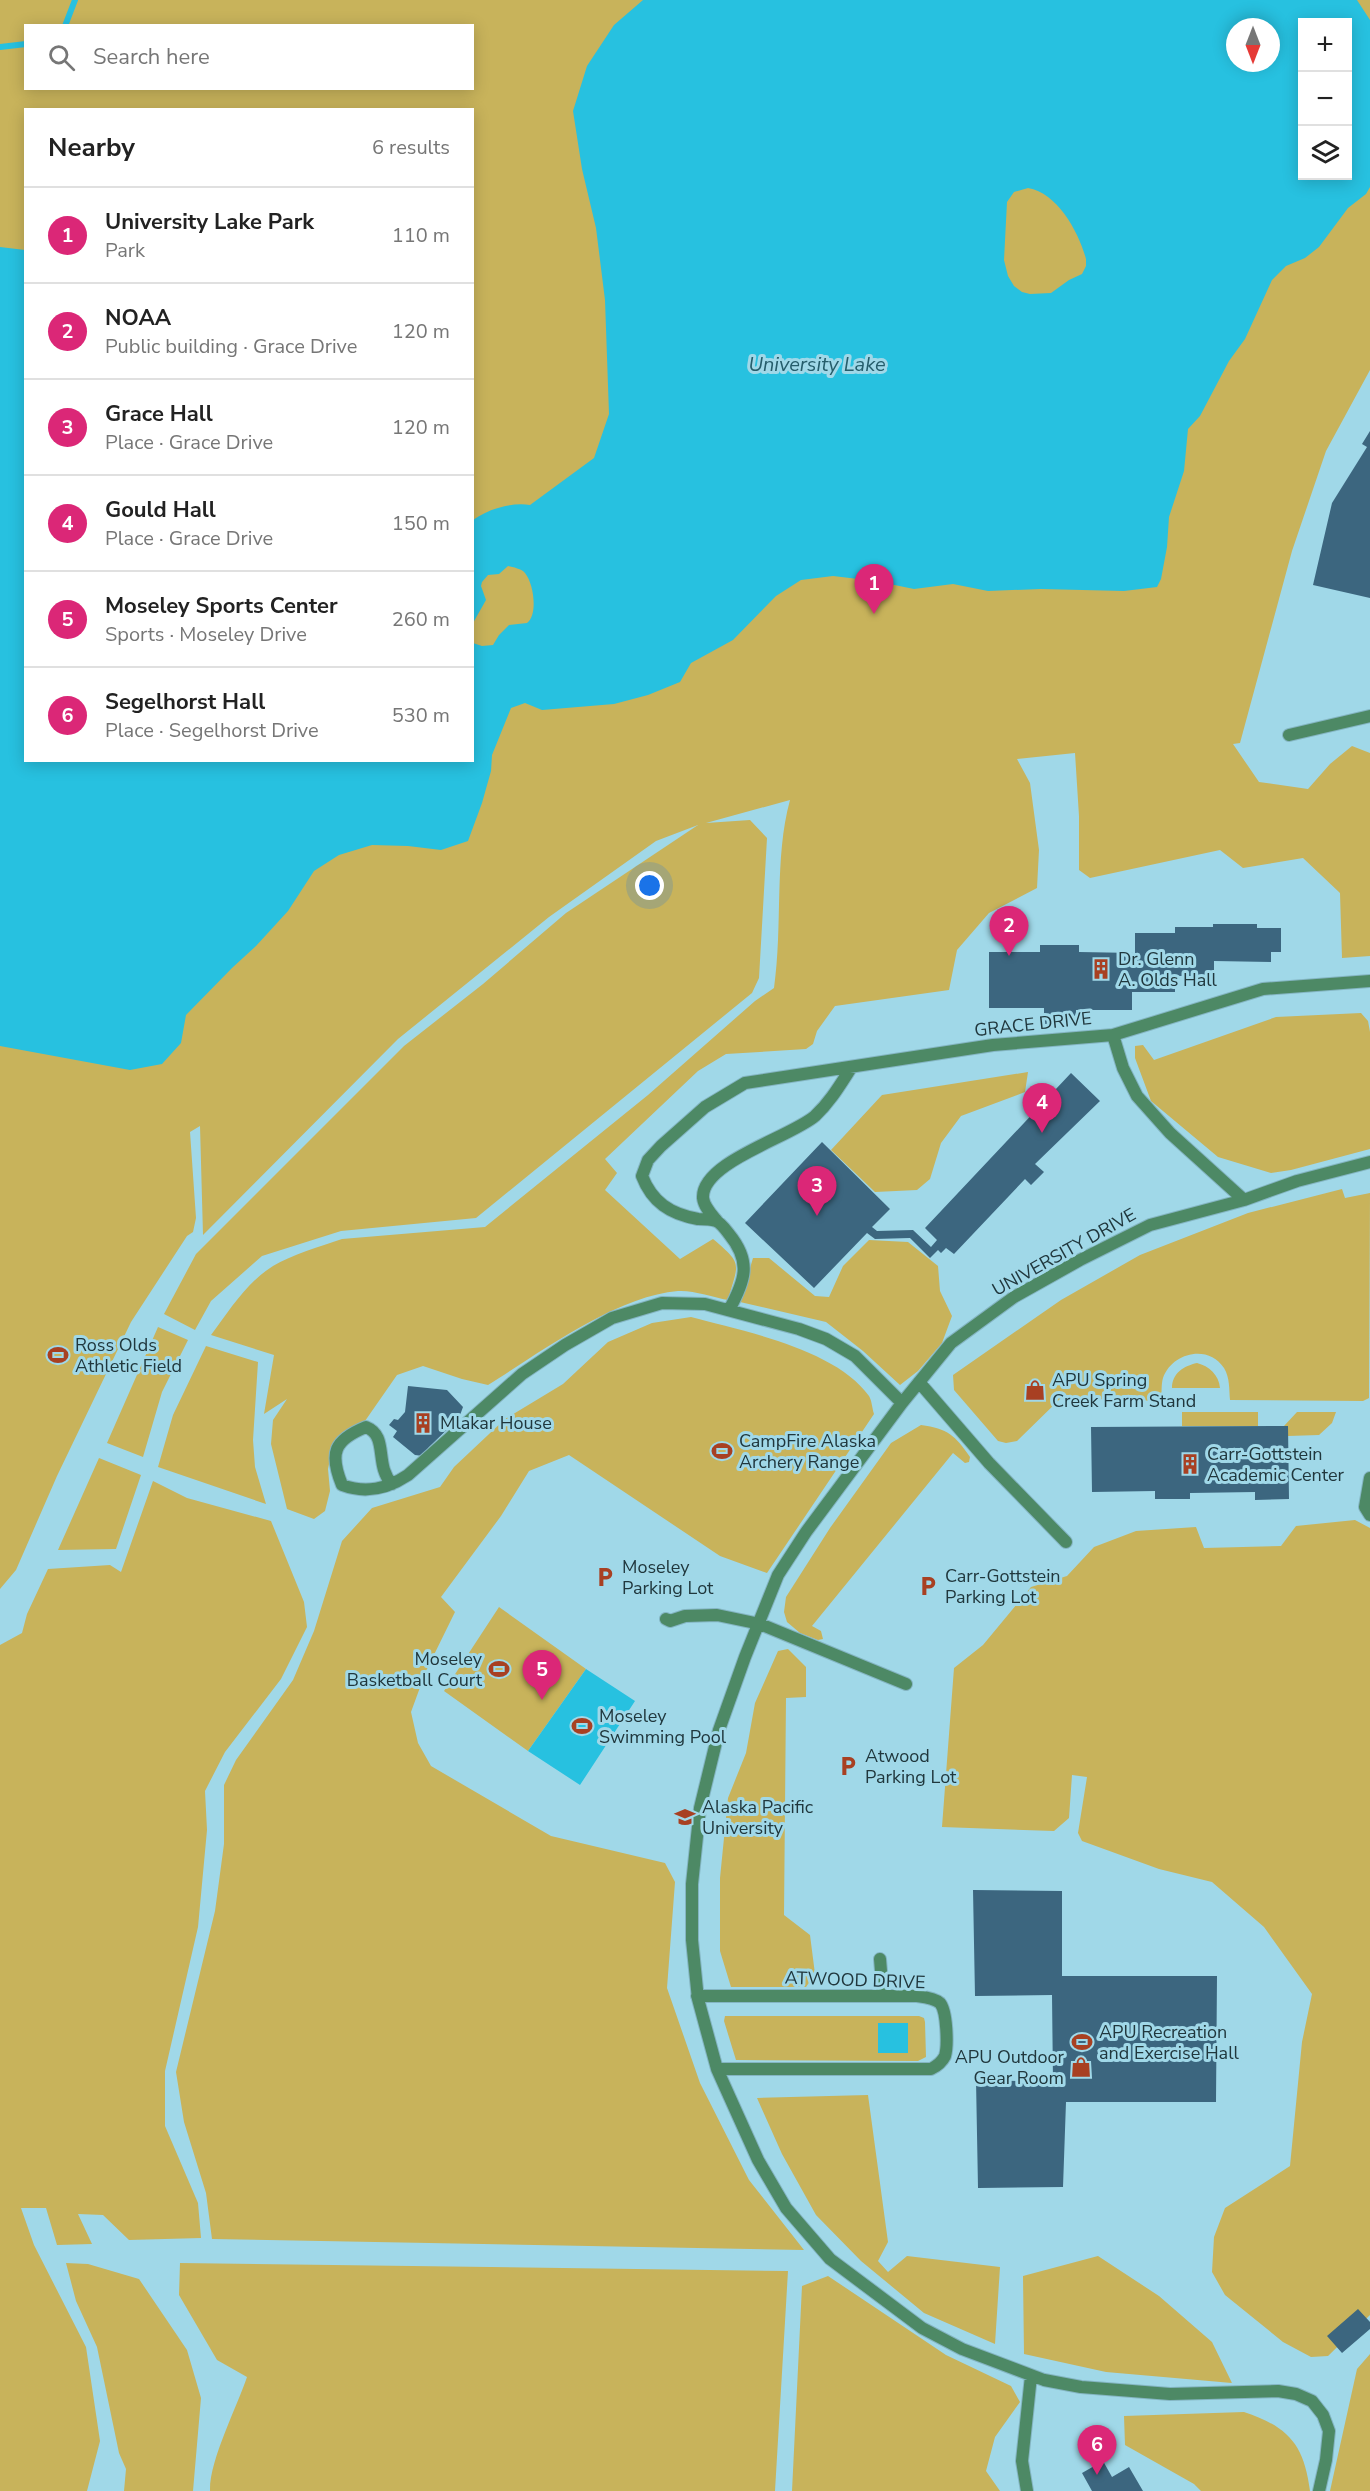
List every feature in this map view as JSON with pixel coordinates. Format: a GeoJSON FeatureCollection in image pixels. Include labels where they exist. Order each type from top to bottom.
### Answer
{"type":"FeatureCollection","features":[{"type":"Feature","properties":{"kind":"street"},"geometry":{"type":"LineString","coordinates":[[1289,735],[1370,716]]}},
{"type":"Feature","properties":{"kind":"street"},"geometry":{"type":"LineString","coordinates":[[1113,1035],[1263,989],[1370,981]]}},
{"type":"Feature","properties":{"kind":"street","name":"GRACE DRIVE"},"geometry":{"type":"LineString","coordinates":[[717,1221],[678,1215],[659,1205],[647,1189],[642,1176],[648,1160],[705,1107],[745,1083],[993,1045],[1113,1035],[1123,1068],[1137,1096],[1170,1133],[1244,1200]]}},
{"type":"Feature","properties":{"kind":"street"},"geometry":{"type":"LineString","coordinates":[[729,1310],[743,1280],[744,1255],[708,1211],[703,1200],[704,1191],[717,1172],[735,1157],[776,1140],[814,1116],[836,1092],[851,1068]]}},
{"type":"Feature","properties":{"kind":"street","name":"UNIVERSITY DRIVE"},"geometry":{"type":"LineString","coordinates":[[1319,2491],[1326,2460],[1329,2431],[1323,2415],[1312,2401],[1296,2394],[1278,2391],[1179,2394],[1128,2392],[1081,2387],[1030,2376],[962,2349],[922,2328],[830,2259],[786,2208],[758,2160],[717,2069],[697,1996],[692,1940],[692,1884],[700,1808],[726,1709],[778,1575],[806,1532],[902,1403],[951,1342],[1014,1297],[1080,1260],[1150,1225],[1244,1200],[1297,1181],[1370,1162]]}},
{"type":"Feature","properties":{"kind":"street"},"geometry":{"type":"LineString","coordinates":[[392,1484],[384,1476],[378,1435],[373,1429],[366,1426],[347,1436],[337,1448],[334,1465],[342,1485],[358,1491],[375,1490],[392,1484],[417,1467],[522,1374],[565,1345],[612,1318],[662,1303],[705,1305],[729,1310],[799,1329],[826,1339],[855,1356],[902,1403]]}},
{"type":"Feature","properties":{"kind":"street"},"geometry":{"type":"LineString","coordinates":[[919,1382],[989,1463],[1066,1542]]}},
{"type":"Feature","properties":{"kind":"street"},"geometry":{"type":"LineString","coordinates":[[1370,1478],[1365,1508],[1370,1515]]}},
{"type":"Feature","properties":{"kind":"street"},"geometry":{"type":"LineString","coordinates":[[666,1619],[670,1621],[685,1616],[717,1615],[760,1624],[906,1684]]}},
{"type":"Feature","properties":{"kind":"street"},"geometry":{"type":"LineString","coordinates":[[880,1959],[883,1996]]}},
{"type":"Feature","properties":{"kind":"street","name":"ATWOOD DRIVE"},"geometry":{"type":"LineString","coordinates":[[697,1996],[923,1997],[940,2003],[946,2018],[945,2055],[939,2064],[931,2069],[717,2069]]}},
{"type":"Feature","properties":{"kind":"street"},"geometry":{"type":"LineString","coordinates":[[1027,2491],[1022,2461],[1030,2376]]}},
{"type":"Feature","properties":{"kind":"shaded area"},"geometry":{"type":"Polygon","coordinates":[[[0,0],[1370,0],[1370,370],[1326,451],[1292,551],[1240,743],[1233,744],[1259,782],[1308,789],[1330,764],[1352,746],[1370,753],[1370,956],[1342,958],[1340,893],[1303,858],[1243,868],[1220,850],[1090,878],[1079,870],[1079,816],[1075,753],[1017,759],[1030,783],[1039,850],[1037,888],[989,913],[957,950],[949,990],[835,1006],[817,1031],[813,1044],[806,1049],[726,1054],[698,1071],[605,1159],[617,1173],[605,1190],[680,1259],[713,1239],[730,1254],[736,1265],[736,1271],[728,1300],[678,1291],[654,1295],[630,1303],[580,1327],[488,1385],[423,1366],[397,1375],[365,1421],[343,1435],[332,1449],[328,1469],[330,1491],[325,1511],[314,1519],[287,1509],[271,1444],[273,1420],[287,1399],[264,1414],[274,1355],[211,1335],[255,1280],[273,1266],[297,1254],[342,1239],[485,1227],[648,1095],[755,1001],[774,988],[782,845],[790,800],[706,823],[750,820],[767,838],[759,978],[752,993],[476,1218],[341,1231],[262,1256],[211,1301],[195,1330],[164,1314],[196,1254],[404,1046],[483,984],[566,913],[698,825],[656,841],[549,917],[398,1039],[203,1235],[200,1126],[190,1132],[196,1218],[193,1232],[187,1236],[131,1322],[57,1476],[16,1570],[0,1589],[0,0]]]}},
{"type":"Feature","properties":{"kind":"shaded area"},"geometry":{"type":"Polygon","coordinates":[[[1361,1013],[1368,1021],[1370,1032],[1370,1149],[1291,1170],[1271,1173],[1218,1157],[1151,1101],[1135,1058],[1135,1046],[1143,1045],[1154,1060],[1276,1017],[1361,1013]]]}},
{"type":"Feature","properties":{"kind":"shaded area"},"geometry":{"type":"Polygon","coordinates":[[[1028,1072],[1025,1092],[961,1116],[941,1143],[930,1179],[917,1190],[875,1192],[831,1150],[882,1095],[1028,1072]]]}},
{"type":"Feature","properties":{"kind":"shaded area"},"geometry":{"type":"Polygon","coordinates":[[[1342,1189],[1345,1198],[1370,1193],[1369,1398],[1363,1401],[1230,1400],[1224,1368],[1217,1360],[1209,1356],[1191,1354],[1174,1362],[1168,1369],[1162,1380],[1161,1401],[1061,1398],[1017,1441],[1006,1443],[998,1441],[954,1390],[953,1375],[1061,1300],[1140,1255],[1248,1213],[1342,1189]]]}},
{"type":"Feature","properties":{"kind":"shaded area"},"geometry":{"type":"Polygon","coordinates":[[[869,1240],[908,1242],[938,1266],[940,1291],[952,1316],[942,1343],[918,1371],[900,1385],[863,1351],[826,1322],[740,1302],[753,1258],[769,1258],[815,1296],[829,1297],[843,1266],[869,1240]]]}},
{"type":"Feature","properties":{"kind":"shaded area"},"geometry":{"type":"Polygon","coordinates":[[[691,1317],[761,1336],[812,1354],[835,1366],[854,1380],[871,1400],[874,1414],[767,1573],[720,1556],[569,1455],[529,1471],[501,1516],[441,1597],[455,1612],[426,1671],[411,1712],[418,1743],[431,1766],[551,1836],[665,1863],[675,1882],[667,1988],[700,2083],[749,2180],[804,2250],[212,2239],[206,2193],[184,2122],[176,2072],[215,1911],[224,1844],[224,1785],[236,1760],[293,1680],[314,1631],[342,1541],[372,1508],[440,1487],[454,1467],[505,1419],[563,1384],[608,1342],[652,1323],[691,1317]]]}},
{"type":"Feature","properties":{"kind":"shaded area"},"geometry":{"type":"Polygon","coordinates":[[[158,1327],[188,1340],[162,1392],[143,1457],[107,1443],[158,1327]]]}},
{"type":"Feature","properties":{"kind":"shaded area"},"geometry":{"type":"Polygon","coordinates":[[[206,1346],[258,1362],[253,1440],[255,1467],[266,1504],[158,1467],[173,1415],[206,1346]]]}},
{"type":"Feature","properties":{"kind":"shaded area"},"geometry":{"type":"Polygon","coordinates":[[[1197,1363],[1213,1372],[1220,1388],[1172,1388],[1176,1374],[1197,1363]]]}},
{"type":"Feature","properties":{"kind":"shaded area"},"geometry":{"type":"Polygon","coordinates":[[[1182,1412],[1258,1412],[1258,1426],[1182,1426],[1182,1412]]]}},
{"type":"Feature","properties":{"kind":"shaded area"},"geometry":{"type":"Polygon","coordinates":[[[1297,1412],[1336,1412],[1332,1423],[1319,1435],[1288,1436],[1288,1426],[1284,1426],[1297,1412]]]}},
{"type":"Feature","properties":{"kind":"shaded area"},"geometry":{"type":"Polygon","coordinates":[[[921,1425],[950,1434],[970,1457],[969,1462],[965,1463],[953,1453],[812,1626],[821,1631],[823,1639],[818,1640],[800,1633],[787,1622],[784,1612],[786,1597],[830,1528],[891,1443],[921,1425]]]}},
{"type":"Feature","properties":{"kind":"shaded area"},"geometry":{"type":"Polygon","coordinates":[[[99,1458],[141,1475],[116,1549],[58,1550],[99,1458]]]}},
{"type":"Feature","properties":{"kind":"shaded area"},"geometry":{"type":"Polygon","coordinates":[[[153,1481],[187,1498],[271,1521],[304,1602],[307,1627],[281,1679],[225,1752],[205,1791],[207,1830],[198,1927],[165,2071],[165,2126],[198,2203],[201,2238],[129,2240],[103,2215],[78,2214],[92,2244],[57,2245],[46,2208],[21,2208],[34,2245],[86,2347],[100,2441],[87,2491],[0,2491],[0,1645],[22,1633],[27,1614],[48,1569],[110,1565],[121,1572],[153,1481]]]}},
{"type":"Feature","properties":{"kind":"shaded area"},"geometry":{"type":"Polygon","coordinates":[[[1355,1520],[1370,1528],[1370,2315],[1328,2356],[1311,2357],[1283,2342],[1225,2295],[1212,2272],[1214,2237],[1225,2208],[1290,2166],[1302,2042],[1312,1994],[1264,1927],[1212,1882],[1159,1869],[1082,1841],[1078,1833],[1087,1777],[1072,1775],[1069,1818],[1054,1831],[942,1827],[954,1668],[983,1645],[1031,1587],[1067,1576],[1094,1547],[1136,1531],[1196,1527],[1204,1548],[1281,1546],[1296,1526],[1355,1520]]]}},
{"type":"Feature","properties":{"kind":"shaded area","name":"Moseley Basketball Court"},"geometry":{"type":"Polygon","coordinates":[[[499,1607],[586,1669],[528,1751],[444,1691],[499,1607]]]}},
{"type":"Feature","properties":{"kind":"shaded area"},"geometry":{"type":"Polygon","coordinates":[[[788,1649],[806,1667],[806,1697],[786,1698],[784,1915],[810,1935],[815,1974],[806,1987],[731,1987],[720,1951],[720,1878],[728,1798],[746,1753],[755,1703],[778,1651],[788,1649]]]}},
{"type":"Feature","properties":{"kind":"shaded area"},"geometry":{"type":"Polygon","coordinates":[[[725,2016],[919,2016],[924,2018],[925,2022],[926,2057],[918,2061],[736,2060],[724,2021],[725,2016]]]}},
{"type":"Feature","properties":{"kind":"shaded area"},"geometry":{"type":"Polygon","coordinates":[[[868,2095],[888,2242],[878,2261],[888,2272],[907,2256],[1000,2267],[995,2344],[924,2313],[861,2261],[816,2215],[782,2154],[757,2098],[868,2095]]]}},
{"type":"Feature","properties":{"kind":"shaded area"},"geometry":{"type":"Polygon","coordinates":[[[1098,2256],[1159,2296],[1212,2342],[1232,2383],[1106,2372],[1024,2354],[1023,2276],[1098,2256]]]}},
{"type":"Feature","properties":{"kind":"shaded area"},"geometry":{"type":"Polygon","coordinates":[[[66,2263],[88,2264],[139,2279],[187,2350],[201,2398],[193,2491],[124,2491],[126,2469],[119,2453],[97,2347],[76,2301],[66,2263]]]}},
{"type":"Feature","properties":{"kind":"shaded area"},"geometry":{"type":"Polygon","coordinates":[[[180,2263],[788,2271],[775,2491],[210,2491],[214,2465],[247,2377],[217,2360],[179,2295],[180,2263]]]}},
{"type":"Feature","properties":{"kind":"shaded area"},"geometry":{"type":"Polygon","coordinates":[[[828,2276],[946,2355],[1011,2386],[1020,2402],[995,2437],[986,2471],[1000,2491],[792,2491],[802,2286],[828,2276]]]}},
{"type":"Feature","properties":{"kind":"shaded area"},"geometry":{"type":"Polygon","coordinates":[[[1370,2354],[1370,2491],[1330,2491],[1357,2369],[1370,2354]]]}},
{"type":"Feature","properties":{"kind":"shaded area"},"geometry":{"type":"Polygon","coordinates":[[[1244,2412],[1272,2424],[1292,2440],[1303,2461],[1310,2491],[1201,2491],[1194,2484],[1125,2445],[1124,2416],[1244,2412]]]}},
{"type":"Feature","properties":{"kind":"water","name":"University Lake"},"geometry":{"type":"Polygon","coordinates":[[[643,0],[1357,0],[1370,20],[1370,187],[1366,194],[1348,208],[1319,247],[1305,258],[1286,266],[1272,280],[1245,339],[1229,361],[1200,416],[1188,429],[1184,471],[1169,517],[1167,547],[1161,579],[1157,587],[1124,591],[1041,589],[988,591],[953,584],[914,589],[833,576],[801,580],[776,596],[733,640],[691,663],[680,682],[648,695],[614,704],[542,710],[525,703],[511,708],[492,755],[491,771],[468,841],[441,850],[372,845],[339,855],[314,871],[288,911],[186,1015],[181,1043],[162,1064],[130,1070],[0,1046],[0,247],[24,250],[24,762],[474,762],[474,643],[482,646],[493,645],[509,625],[527,623],[533,613],[534,599],[531,584],[525,573],[508,566],[499,574],[488,575],[482,582],[481,586],[486,600],[474,621],[474,519],[500,507],[530,505],[594,458],[609,414],[605,300],[596,228],[582,169],[573,111],[587,66],[614,25],[643,0]],[[1028,188],[1014,192],[1007,202],[1004,260],[1008,276],[1014,286],[1030,294],[1051,293],[1082,274],[1086,266],[1083,249],[1066,216],[1058,206],[1039,191],[1028,188]]]}},
{"type":"Feature","properties":{"kind":"water","name":"Moseley Swimming Pool"},"geometry":{"type":"Polygon","coordinates":[[[586,1669],[635,1701],[580,1785],[528,1751],[586,1669]]]}},
{"type":"Feature","properties":{"kind":"water"},"geometry":{"type":"Polygon","coordinates":[[[878,2023],[908,2023],[908,2053],[878,2053],[878,2023]]]}},
{"type":"Feature","properties":{"kind":"building"},"geometry":{"type":"Polygon","coordinates":[[[1370,431],[1370,598],[1313,585],[1332,503],[1367,447],[1362,444],[1370,431]]]}},
{"type":"Feature","properties":{"kind":"building","name":"Dr. Glenn A. Olds Hall"},"geometry":{"type":"Polygon","coordinates":[[[1213,924],[1257,924],[1257,928],[1281,928],[1281,952],[1271,952],[1271,962],[1214,961],[1214,976],[1175,976],[1175,992],[1132,992],[1132,1010],[1076,1010],[1076,1024],[1044,1024],[1044,1008],[989,1008],[989,952],[1040,952],[1040,945],[1079,945],[1079,952],[1135,953],[1135,933],[1175,933],[1175,927],[1213,927],[1213,924]]]}},
{"type":"Feature","properties":{"kind":"building"},"geometry":{"type":"Polygon","coordinates":[[[1071,1073],[1100,1101],[1035,1164],[1044,1172],[1031,1185],[1025,1179],[954,1254],[946,1248],[941,1253],[938,1250],[930,1258],[910,1238],[875,1239],[867,1233],[814,1288],[745,1223],[822,1142],[890,1209],[872,1227],[877,1231],[913,1230],[931,1247],[937,1240],[925,1228],[1071,1073]]]}},
{"type":"Feature","properties":{"kind":"building","name":"Mlakar House"},"geometry":{"type":"Polygon","coordinates":[[[408,1386],[447,1390],[463,1407],[459,1418],[429,1447],[423,1456],[415,1455],[393,1437],[397,1431],[389,1425],[405,1412],[408,1386]]]}},
{"type":"Feature","properties":{"kind":"building","name":"Carr-Gottstein Academic Center"},"geometry":{"type":"Polygon","coordinates":[[[1288,1426],[1289,1499],[1255,1500],[1255,1492],[1190,1493],[1190,1499],[1155,1499],[1155,1491],[1092,1492],[1091,1427],[1288,1426]]]}},
{"type":"Feature","properties":{"kind":"building"},"geometry":{"type":"Polygon","coordinates":[[[973,1890],[1062,1891],[1062,1976],[1217,1976],[1216,2102],[1066,2102],[1063,2187],[978,2188],[976,2080],[1053,2082],[1052,1995],[975,1996],[973,1890]]]}},
{"type":"Feature","properties":{"kind":"building"},"geometry":{"type":"Polygon","coordinates":[[[1358,2309],[1370,2322],[1370,2329],[1342,2353],[1327,2336],[1358,2309]]]}},
{"type":"Feature","properties":{"kind":"building"},"geometry":{"type":"Polygon","coordinates":[[[1103,2461],[1112,2477],[1129,2467],[1143,2491],[1092,2491],[1082,2473],[1103,2461]]]}},
{"type":"Feature","properties":{"kind":"waterway"},"geometry":{"type":"LineString","coordinates":[[66,24],[75,0]]}},
{"type":"Feature","properties":{"kind":"waterway"},"geometry":{"type":"LineString","coordinates":[[0,47],[24,44]]}},
{"type":"Feature","properties":{"kind":"place","name":"University Lake Park"},"geometry":{"type":"Point","coordinates":[874,614]}},
{"type":"Feature","properties":{"kind":"place","name":"NOAA"},"geometry":{"type":"Point","coordinates":[1009,956]}},
{"type":"Feature","properties":{"kind":"place","name":"Dr. Glenn A. Olds Hall"},"geometry":{"type":"Point","coordinates":[1101,969]}},
{"type":"Feature","properties":{"kind":"place","name":"Gould Hall"},"geometry":{"type":"Point","coordinates":[1042,1133]}},
{"type":"Feature","properties":{"kind":"place","name":"Grace Hall"},"geometry":{"type":"Point","coordinates":[817,1216]}},
{"type":"Feature","properties":{"kind":"place","name":"Ross Olds Athletic Field"},"geometry":{"type":"Point","coordinates":[58,1355]}},
{"type":"Feature","properties":{"kind":"place","name":"APU Spring Creek Farm Stand"},"geometry":{"type":"Point","coordinates":[1035,1390]}},
{"type":"Feature","properties":{"kind":"place","name":"Mlakar House"},"geometry":{"type":"Point","coordinates":[423,1423]}},
{"type":"Feature","properties":{"kind":"place","name":"CampFire Alaska Archery Range"},"geometry":{"type":"Point","coordinates":[722,1451]}},
{"type":"Feature","properties":{"kind":"place","name":"Carr-Gottstein Academic Center"},"geometry":{"type":"Point","coordinates":[1190,1464]}},
{"type":"Feature","properties":{"kind":"place","name":"Moseley Parking Lot"},"geometry":{"type":"Point","coordinates":[605,1577]}},
{"type":"Feature","properties":{"kind":"place","name":"Carr-Gottstein Parking Lot"},"geometry":{"type":"Point","coordinates":[928,1586]}},
{"type":"Feature","properties":{"kind":"place","name":"Moseley Basketball Court"},"geometry":{"type":"Point","coordinates":[499,1669]}},
{"type":"Feature","properties":{"kind":"place","name":"Moseley Sports Center"},"geometry":{"type":"Point","coordinates":[542,1700]}},
{"type":"Feature","properties":{"kind":"place","name":"Moseley Swimming Pool"},"geometry":{"type":"Point","coordinates":[582,1726]}},
{"type":"Feature","properties":{"kind":"place","name":"Atwood Parking Lot"},"geometry":{"type":"Point","coordinates":[848,1766]}},
{"type":"Feature","properties":{"kind":"place","name":"Alaska Pacific University"},"geometry":{"type":"Point","coordinates":[685,1817]}},
{"type":"Feature","properties":{"kind":"place","name":"APU Recreation and Exercise Hall"},"geometry":{"type":"Point","coordinates":[1082,2042]}},
{"type":"Feature","properties":{"kind":"place","name":"APU Outdoor Gear Room"},"geometry":{"type":"Point","coordinates":[1081,2067]}},
{"type":"Feature","properties":{"kind":"place","name":"Segelhorst Hall"},"geometry":{"type":"Point","coordinates":[1097,2475]}}]}
